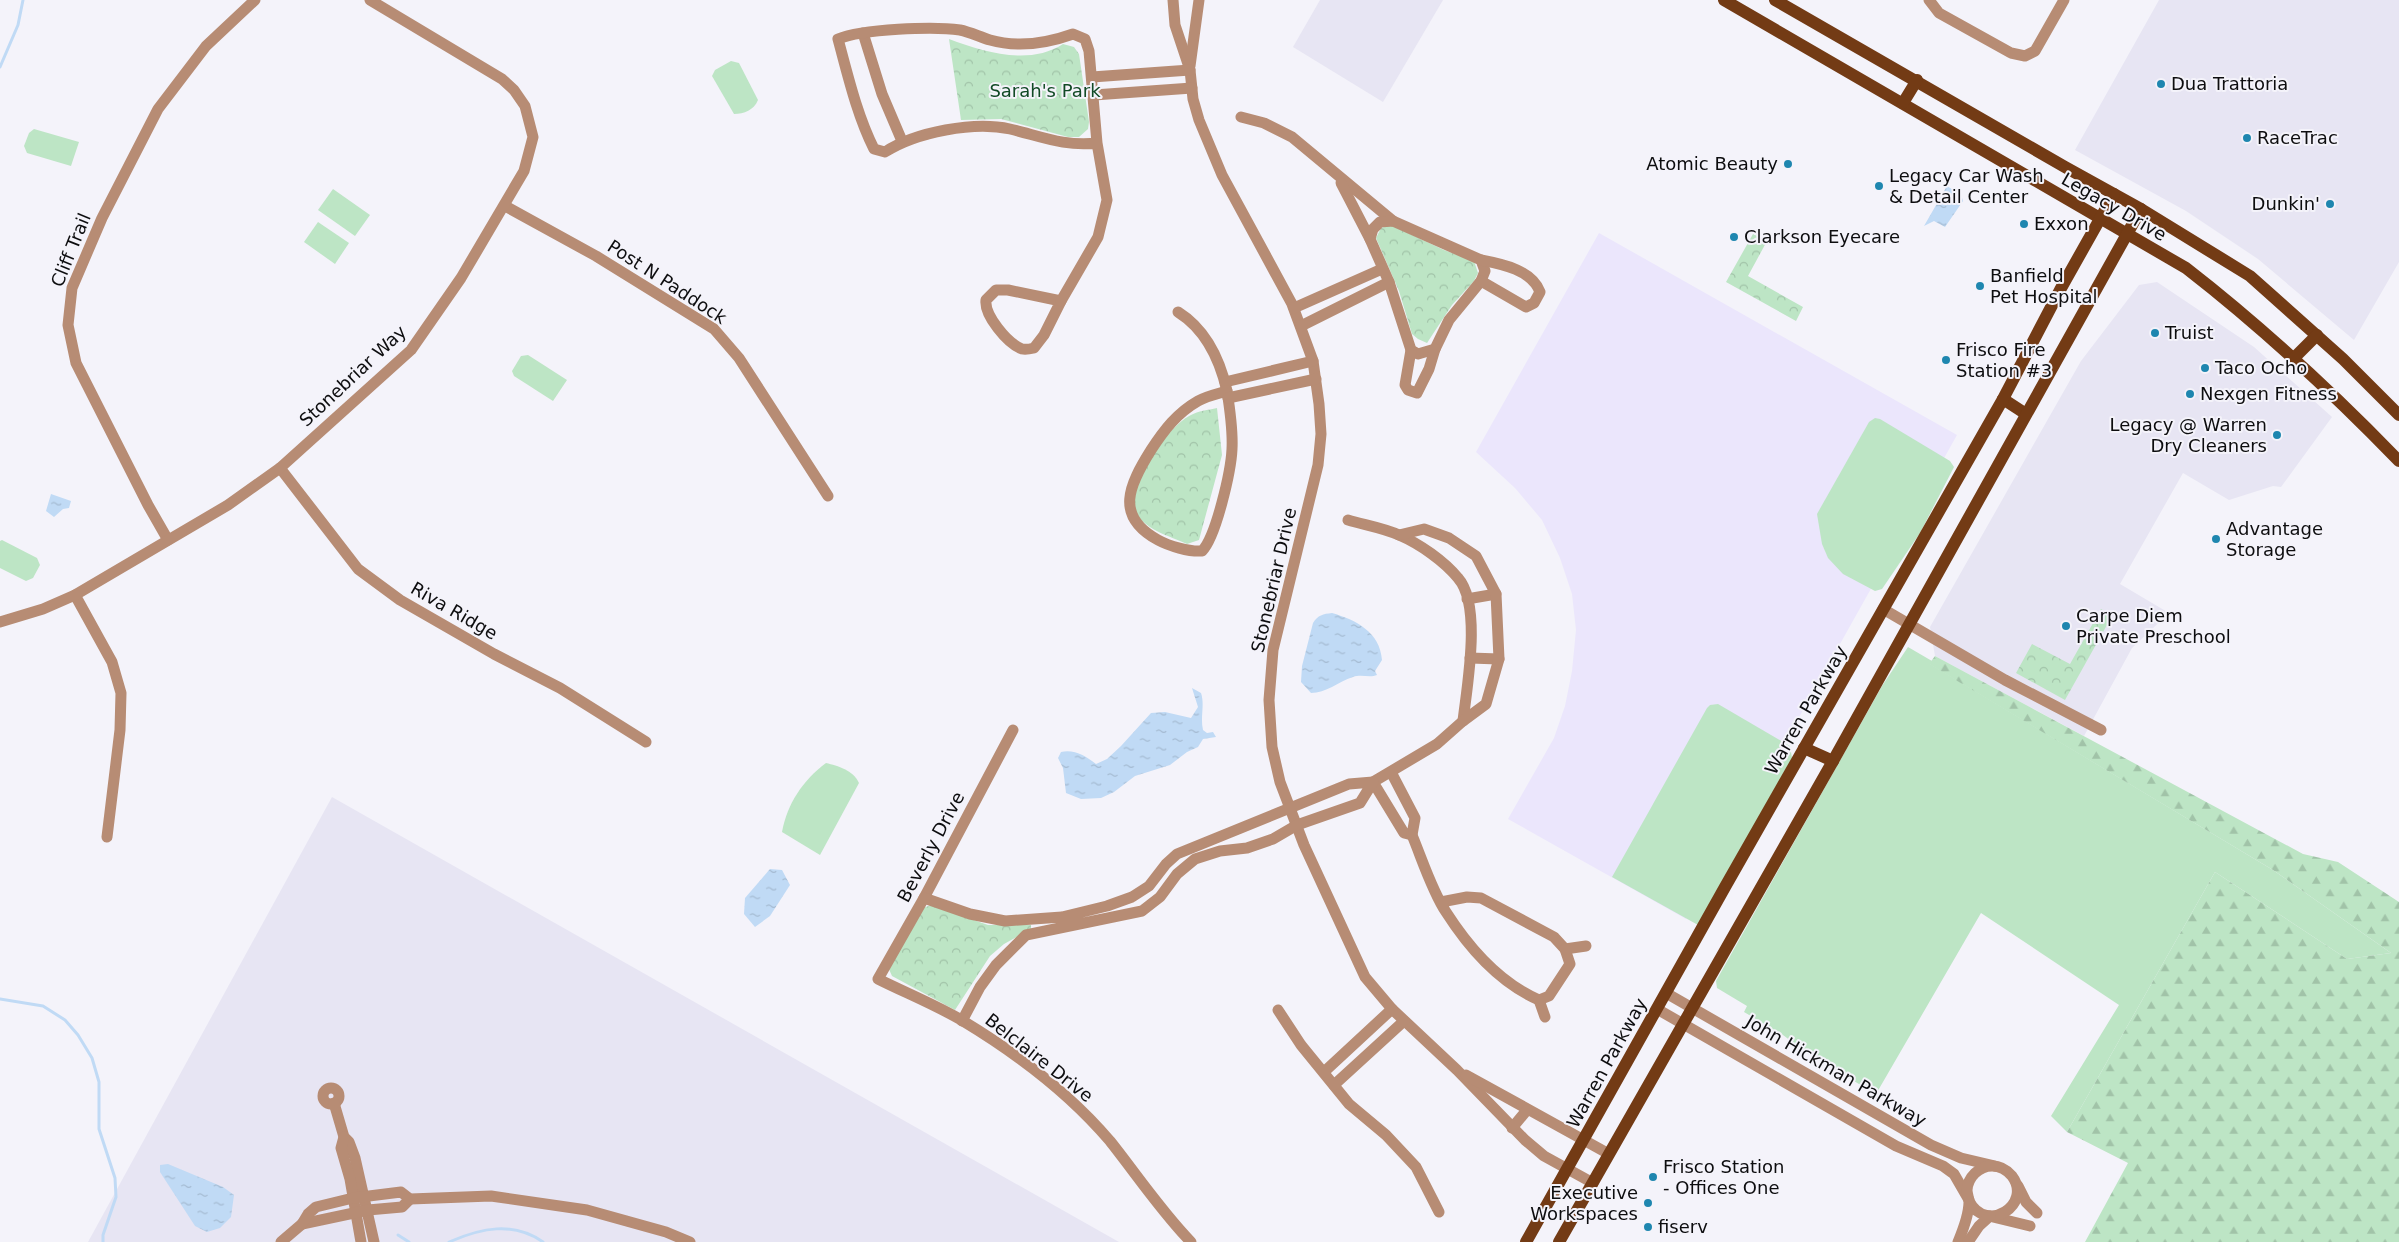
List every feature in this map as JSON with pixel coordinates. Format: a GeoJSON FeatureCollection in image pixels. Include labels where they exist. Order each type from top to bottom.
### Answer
{"type":"FeatureCollection","features":[{"type":"Feature","properties":{"kind":"main road","name":"Legacy Drive"},"geometry":{"type":"LineString","coordinates":[[1724,0],[1742,4],[1903,104],[2100,220],[2186,268],[2224,297],[2294,358],[2399,462]]}},
{"type":"Feature","properties":{"kind":"main road","name":"Legacy Drive"},"geometry":{"type":"LineString","coordinates":[[1775,0],[2141,208],[2250,276],[2317,335],[2399,415]]}},
{"type":"Feature","properties":{"kind":"main road"},"geometry":{"type":"LineString","coordinates":[[1903,104],[1917,80]]}},
{"type":"Feature","properties":{"kind":"main road","name":"Warren Parkway"},"geometry":{"type":"LineString","coordinates":[[1526,1242],[2003,399],[2060,290],[2114,194]]}},
{"type":"Feature","properties":{"kind":"main road"},"geometry":{"type":"LineString","coordinates":[[1559,1242],[1833,761],[2141,208]]}},
{"type":"Feature","properties":{"kind":"main road"},"geometry":{"type":"LineString","coordinates":[[2294,358],[2317,335]]}},
{"type":"Feature","properties":{"kind":"main road"},"geometry":{"type":"LineString","coordinates":[[2003,399],[2026,414]]}},
{"type":"Feature","properties":{"kind":"main road"},"geometry":{"type":"LineString","coordinates":[[1804,748],[1833,761]]}},
{"type":"Feature","properties":{"kind":"street","name":"Cliff Trail"},"geometry":{"type":"LineString","coordinates":[[168,540],[148,505],[76,363],[68,325],[72,288],[102,218],[158,109],[206,46],[255,0]]}},
{"type":"Feature","properties":{"kind":"street","name":"Stonebriar Way"},"geometry":{"type":"LineString","coordinates":[[0,622],[43,609],[75,595],[228,505],[280,468],[411,350],[448,299],[505,206],[524,171],[531,149],[533,137],[526,106],[514,90],[502,79],[370,0]]}},
{"type":"Feature","properties":{"kind":"street","name":"Stonebriar Drive"},"geometry":{"type":"LineString","coordinates":[[1173,0],[1176,25],[1190,70],[1199,120],[1222,175],[1294,308],[1312,361],[1316,379],[1321,434],[1318,465],[1273,650],[1269,700],[1272,747],[1280,782],[1297,826],[1365,977],[1392,1009],[1457,1070],[1512,1128],[1544,1156],[1593,1182]]}},
{"type":"Feature","properties":{"kind":"street","name":"Stonebriar Drive"},"geometry":{"type":"LineString","coordinates":[[1190,70],[1199,0]]}},
{"type":"Feature","properties":{"kind":"street"},"geometry":{"type":"LineString","coordinates":[[1929,0],[1939,13],[2011,53],[2025,56],[2035,51],[2064,0]]}},
{"type":"Feature","properties":{"kind":"street"},"geometry":{"type":"LineString","coordinates":[[1061,301],[996,290],[986,300],[985,305],[989,317],[1012,342],[1026,349],[1034,348],[1039,343],[1098,236],[1107,200],[1097,143],[1089,51],[1085,39],[1076,34],[1053,41],[1026,45],[991,40],[961,30],[934,28],[863,33],[838,39],[847,76],[867,136],[874,149],[885,152],[902,141],[952,128],[1000,128],[1065,144],[1097,143]]}},
{"type":"Feature","properties":{"kind":"street"},"geometry":{"type":"LineString","coordinates":[[863,33],[882,94],[902,141]]}},
{"type":"Feature","properties":{"kind":"street"},"geometry":{"type":"LineString","coordinates":[[1092,77],[1190,70]]}},
{"type":"Feature","properties":{"kind":"street"},"geometry":{"type":"LineString","coordinates":[[1094,95],[1192,88]]}},
{"type":"Feature","properties":{"kind":"street"},"geometry":{"type":"LineString","coordinates":[[1241,117],[1264,123],[1292,138],[1320,160],[1339,179],[1392,221],[1481,260],[1506,265],[1538,285],[1540,292],[1534,303],[1526,307],[1481,281]]}},
{"type":"Feature","properties":{"kind":"street"},"geometry":{"type":"LineString","coordinates":[[1339,179],[1370,239],[1382,270],[1389,282],[1411,350],[1404,386],[1408,390],[1417,393],[1449,320],[1481,281],[1485,271],[1481,260]]}},
{"type":"Feature","properties":{"kind":"street","name":"Post N Paddock"},"geometry":{"type":"LineString","coordinates":[[505,206],[596,256],[714,329],[739,358],[828,496]]}},
{"type":"Feature","properties":{"kind":"street"},"geometry":{"type":"LineString","coordinates":[[1370,239],[1374,229],[1380,222],[1392,221]]}},
{"type":"Feature","properties":{"kind":"street"},"geometry":{"type":"LineString","coordinates":[[1294,308],[1382,270]]}},
{"type":"Feature","properties":{"kind":"street"},"geometry":{"type":"LineString","coordinates":[[1301,326],[1389,282]]}},
{"type":"Feature","properties":{"kind":"street"},"geometry":{"type":"LineString","coordinates":[[1178,312],[1195,326],[1207,340],[1227,391],[1232,433],[1230,460],[1223,498],[1208,545],[1202,551],[1196,551],[1163,543],[1142,531],[1132,514],[1130,493],[1138,471],[1161,434],[1177,416],[1199,400],[1227,391],[1312,361]]}},
{"type":"Feature","properties":{"kind":"street"},"geometry":{"type":"LineString","coordinates":[[1411,350],[1418,354],[1435,349]]}},
{"type":"Feature","properties":{"kind":"street"},"geometry":{"type":"LineString","coordinates":[[1227,391],[1316,379]]}},
{"type":"Feature","properties":{"kind":"street","name":"Riva Ridge"},"geometry":{"type":"LineString","coordinates":[[280,468],[358,569],[393,595],[494,654],[560,688],[646,742]]}},
{"type":"Feature","properties":{"kind":"street"},"geometry":{"type":"LineString","coordinates":[[1348,520],[1399,535],[1434,556],[1459,579],[1470,606],[1470,658],[1463,721]]}},
{"type":"Feature","properties":{"kind":"street"},"geometry":{"type":"LineString","coordinates":[[962,1021],[991,972],[1008,951],[1026,935],[1142,910],[1160,897],[1177,874],[1194,859],[1256,845],[1273,839],[1297,826],[1360,803],[1374,782],[1437,744],[1486,704],[1499,659],[1496,594],[1476,556],[1449,538],[1424,529],[1399,535]]}},
{"type":"Feature","properties":{"kind":"street"},"geometry":{"type":"LineString","coordinates":[[1467,600],[1496,594]]}},
{"type":"Feature","properties":{"kind":"street"},"geometry":{"type":"LineString","coordinates":[[75,595],[112,662],[121,693],[120,730],[107,836]]}},
{"type":"Feature","properties":{"kind":"street"},"geometry":{"type":"LineString","coordinates":[[1883,609],[2005,680],[2101,730]]}},
{"type":"Feature","properties":{"kind":"street"},"geometry":{"type":"LineString","coordinates":[[1470,658],[1499,659]]}},
{"type":"Feature","properties":{"kind":"street","name":"Beverly Drive"},"geometry":{"type":"LineString","coordinates":[[878,979],[924,898],[1013,730]]}},
{"type":"Feature","properties":{"kind":"street"},"geometry":{"type":"LineString","coordinates":[[1391,772],[1415,818],[1412,835],[1441,902],[1445,911],[1487,965],[1521,992],[1539,1000],[1550,996],[1570,964],[1565,949],[1554,937],[1481,898],[1467,897],[1441,902]]}},
{"type":"Feature","properties":{"kind":"street"},"geometry":{"type":"LineString","coordinates":[[924,898],[970,914],[1004,921],[1062,917],[1107,906],[1132,897],[1149,886],[1166,864],[1177,854],[1290,806],[1349,784],[1374,782]]}},
{"type":"Feature","properties":{"kind":"street"},"geometry":{"type":"LineString","coordinates":[[1374,782],[1404,833],[1412,835]]}},
{"type":"Feature","properties":{"kind":"street"},"geometry":{"type":"LineString","coordinates":[[1565,949],[1586,946]]}},
{"type":"Feature","properties":{"kind":"street","name":"Belclaire Drive"},"geometry":{"type":"LineString","coordinates":[[878,979],[962,1021],[1056,1088],[1109,1141],[1174,1225],[1191,1242]]}},
{"type":"Feature","properties":{"kind":"street","name":"John Hickman Parkway"},"geometry":{"type":"LineString","coordinates":[[1666,993],[1945,1152],[1976,1163],[1995,1166]]}},
{"type":"Feature","properties":{"kind":"street"},"geometry":{"type":"LineString","coordinates":[[1539,1000],[1545,1017]]}},
{"type":"Feature","properties":{"kind":"street"},"geometry":{"type":"LineString","coordinates":[[1324,1072],[1392,1009]]}},
{"type":"Feature","properties":{"kind":"street","name":"John Hickman Parkway"},"geometry":{"type":"LineString","coordinates":[[1657,1009],[1882,1138],[1943,1166],[1954,1174],[1969,1201]]}},
{"type":"Feature","properties":{"kind":"street"},"geometry":{"type":"LineString","coordinates":[[1278,1010],[1301,1045],[1350,1104],[1386,1135],[1416,1167],[1439,1212]]}},
{"type":"Feature","properties":{"kind":"street"},"geometry":{"type":"LineString","coordinates":[[1334,1085],[1404,1021]]}},
{"type":"Feature","properties":{"kind":"street","name":"Stonebriar Drive"},"geometry":{"type":"LineString","coordinates":[[1457,1070],[1526,1110],[1609,1154]]}},
{"type":"Feature","properties":{"kind":"street"},"geometry":{"type":"LineString","coordinates":[[334,1103],[344,1137],[341,1148],[374,1242]]}},
{"type":"Feature","properties":{"kind":"street"},"geometry":{"type":"LineString","coordinates":[[1512,1128],[1526,1110]]}},
{"type":"Feature","properties":{"kind":"street"},"geometry":{"type":"LineString","coordinates":[[1882,1138],[1890,1122]]}},
{"type":"Feature","properties":{"kind":"street"},"geometry":{"type":"LineString","coordinates":[[1958,1242],[1969,1201],[1968,1188],[1974,1174],[1984,1168],[1995,1166],[2007,1171],[2015,1180],[2026,1202],[2037,1213]]}},
{"type":"Feature","properties":{"kind":"street"},"geometry":{"type":"LineString","coordinates":[[1968,1242],[1979,1226],[1991,1216],[2004,1213],[2013,1205],[2017,1193],[2015,1180]]}},
{"type":"Feature","properties":{"kind":"street"},"geometry":{"type":"LineString","coordinates":[[282,1242],[302,1224],[308,1214],[316,1207],[401,1192],[410,1199],[491,1196],[588,1210],[666,1232],[690,1242]]}},
{"type":"Feature","properties":{"kind":"street"},"geometry":{"type":"LineString","coordinates":[[302,1224],[362,1211],[402,1207],[410,1199]]}},
{"type":"Feature","properties":{"kind":"street"},"geometry":{"type":"LineString","coordinates":[[1969,1201],[1978,1211],[2030,1226]]}},
{"type":"Feature","properties":{"kind":"street"},"geometry":{"type":"LineString","coordinates":[[361,1242],[362,1211]]}},
{"type":"Feature","properties":{"kind":"shaded area"},"geometry":{"type":"Polygon","coordinates":[[[1320,0],[1443,0],[1383,102],[1293,47],[1320,0]]]}},
{"type":"Feature","properties":{"kind":"shaded area"},"geometry":{"type":"Polygon","coordinates":[[[2159,0],[2399,0],[2399,262],[2354,340],[2258,259],[2186,211],[2075,150],[2159,0]]]}},
{"type":"Feature","properties":{"kind":"shaded area"},"geometry":{"type":"Polygon","coordinates":[[[1599,233],[1957,435],[1686,919],[1508,819],[1554,738],[1565,706],[1572,671],[1576,630],[1572,594],[1560,558],[1542,520],[1515,488],[1476,452],[1599,233]]]}},
{"type":"Feature","properties":{"kind":"shaded area"},"geometry":{"type":"Polygon","coordinates":[[[2157,282],[2254,347],[2332,417],[2281,487],[2273,486],[2229,500],[2183,473],[2120,584],[2169,613],[2132,648],[2084,736],[1935,656],[1930,627],[2081,361],[2139,285],[2157,282]]]}},
{"type":"Feature","properties":{"kind":"shaded area"},"geometry":{"type":"Polygon","coordinates":[[[332,797],[1119,1242],[88,1242],[332,797]]]}},
{"type":"Feature","properties":{"kind":"green space","name":"Sarah's Park"},"geometry":{"type":"Polygon","coordinates":[[[949,39],[991,52],[1021,56],[1050,51],[1063,44],[1074,47],[1079,54],[1089,122],[1088,129],[1079,137],[1068,137],[1001,119],[961,120],[949,39]]]}},
{"type":"Feature","properties":{"kind":"green space"},"geometry":{"type":"Polygon","coordinates":[[[731,61],[739,63],[758,100],[748,111],[734,114],[712,76],[715,70],[731,61]]]}},
{"type":"Feature","properties":{"kind":"green space"},"geometry":{"type":"Polygon","coordinates":[[[34,129],[79,142],[71,166],[27,153],[24,146],[29,133],[34,129]]]}},
{"type":"Feature","properties":{"kind":"green space"},"geometry":{"type":"Polygon","coordinates":[[[333,189],[370,215],[355,236],[318,210],[333,189]]]}},
{"type":"Feature","properties":{"kind":"green space"},"geometry":{"type":"Polygon","coordinates":[[[318,222],[349,243],[335,264],[304,242],[318,222]]]}},
{"type":"Feature","properties":{"kind":"green space"},"geometry":{"type":"Polygon","coordinates":[[[1391,225],[1444,250],[1474,261],[1478,273],[1474,281],[1452,305],[1427,343],[1412,334],[1399,291],[1376,238],[1381,228],[1391,225]]]}},
{"type":"Feature","properties":{"kind":"green space"},"geometry":{"type":"Polygon","coordinates":[[[1753,234],[1767,241],[1748,276],[1803,307],[1796,321],[1726,282],[1753,234]]]}},
{"type":"Feature","properties":{"kind":"green space"},"geometry":{"type":"Polygon","coordinates":[[[528,355],[567,380],[553,401],[514,376],[512,371],[521,356],[528,355]]]}},
{"type":"Feature","properties":{"kind":"green space"},"geometry":{"type":"Polygon","coordinates":[[[1217,408],[1222,455],[1199,540],[1187,544],[1157,531],[1143,522],[1135,509],[1134,498],[1143,471],[1161,443],[1172,431],[1191,415],[1217,408]]]}},
{"type":"Feature","properties":{"kind":"green space"},"geometry":{"type":"Polygon","coordinates":[[[1875,418],[1880,419],[1950,461],[1954,467],[1920,533],[1882,589],[1875,591],[1843,574],[1828,558],[1822,544],[1817,514],[1869,422],[1875,418]]]}},
{"type":"Feature","properties":{"kind":"green space"},"geometry":{"type":"Polygon","coordinates":[[[2,540],[37,558],[40,565],[33,578],[26,581],[0,568],[0,541],[2,540]]]}},
{"type":"Feature","properties":{"kind":"green space"},"geometry":{"type":"Polygon","coordinates":[[[2101,609],[2112,616],[2065,700],[2016,673],[2032,644],[2070,664],[2101,609]]]}},
{"type":"Feature","properties":{"kind":"green space"},"geometry":{"type":"Polygon","coordinates":[[[1908,647],[1932,661],[1930,664],[2273,870],[2391,953],[2347,959],[2215,872],[2067,1132],[2051,1116],[2119,1005],[1981,913],[1876,1094],[1808,1054],[1783,1035],[1744,1012],[1747,1006],[1717,988],[1716,981],[1882,686],[1908,647]]]}},
{"type":"Feature","properties":{"kind":"green space"},"geometry":{"type":"Polygon","coordinates":[[[1935,656],[2303,854],[2338,862],[2399,902],[2399,1242],[2085,1242],[2128,1163],[2067,1132],[2215,872],[2347,959],[2391,953],[2273,870],[1929,664],[1935,656]]]}},
{"type":"Feature","properties":{"kind":"green space"},"geometry":{"type":"Polygon","coordinates":[[[1718,704],[1790,746],[1792,758],[1698,925],[1612,877],[1707,708],[1710,705],[1718,704]]]}},
{"type":"Feature","properties":{"kind":"green space"},"geometry":{"type":"Polygon","coordinates":[[[826,763],[849,772],[859,783],[820,855],[782,832],[784,822],[797,793],[810,777],[826,763]]]}},
{"type":"Feature","properties":{"kind":"green space"},"geometry":{"type":"Polygon","coordinates":[[[931,905],[988,925],[1031,925],[1031,929],[1004,944],[990,956],[955,1010],[892,976],[888,967],[923,908],[931,905]]]}},
{"type":"Feature","properties":{"kind":"water"},"geometry":{"type":"Polygon","coordinates":[[[1947,186],[1961,195],[1963,201],[1945,227],[1934,221],[1924,226],[1947,186]]]}},
{"type":"Feature","properties":{"kind":"water"},"geometry":{"type":"Polygon","coordinates":[[[51,494],[71,501],[69,508],[63,509],[54,517],[46,511],[51,494]]]}},
{"type":"Feature","properties":{"kind":"water"},"geometry":{"type":"Polygon","coordinates":[[[1332,613],[1350,619],[1372,635],[1377,642],[1382,660],[1375,671],[1377,675],[1353,677],[1327,689],[1311,693],[1301,682],[1302,666],[1313,623],[1321,615],[1332,613]]]}},
{"type":"Feature","properties":{"kind":"water"},"geometry":{"type":"Polygon","coordinates":[[[1192,688],[1201,693],[1203,702],[1203,730],[1207,733],[1213,732],[1216,737],[1203,739],[1198,747],[1187,752],[1170,765],[1135,776],[1114,792],[1101,798],[1081,799],[1066,793],[1063,768],[1058,758],[1061,752],[1071,751],[1080,754],[1096,764],[1107,759],[1151,713],[1165,712],[1191,718],[1198,707],[1192,688]]]}},
{"type":"Feature","properties":{"kind":"water"},"geometry":{"type":"Polygon","coordinates":[[[770,869],[782,870],[790,885],[770,916],[755,927],[744,914],[745,898],[770,869]]]}},
{"type":"Feature","properties":{"kind":"water"},"geometry":{"type":"Polygon","coordinates":[[[168,1164],[223,1187],[234,1195],[231,1217],[220,1228],[207,1232],[195,1226],[160,1172],[160,1165],[168,1164]]]}},
{"type":"Feature","properties":{"kind":"waterway"},"geometry":{"type":"LineString","coordinates":[[0,67],[18,25],[23,0]]}},
{"type":"Feature","properties":{"kind":"waterway"},"geometry":{"type":"LineString","coordinates":[[0,999],[43,1006],[65,1020],[78,1035],[92,1058],[99,1082],[99,1129],[115,1178],[116,1197],[103,1235],[103,1242]]}},
{"type":"Feature","properties":{"kind":"waterway"},"geometry":{"type":"LineString","coordinates":[[449,1242],[473,1233],[497,1229],[520,1231],[532,1235],[543,1242]]}},
{"type":"Feature","properties":{"kind":"waterway"},"geometry":{"type":"LineString","coordinates":[[398,1235],[409,1242]]}},
{"type":"Feature","properties":{"kind":"place","name":"Dua Trattoria"},"geometry":{"type":"Point","coordinates":[2161,84]}},
{"type":"Feature","properties":{"kind":"place","name":"RaceTrac"},"geometry":{"type":"Point","coordinates":[2247,138]}},
{"type":"Feature","properties":{"kind":"place","name":"Atomic Beauty"},"geometry":{"type":"Point","coordinates":[1788,164]}},
{"type":"Feature","properties":{"kind":"place","name":"Legacy Car Wash & Detail Center"},"geometry":{"type":"Point","coordinates":[1879,186]}},
{"type":"Feature","properties":{"kind":"place","name":"Dunkin'"},"geometry":{"type":"Point","coordinates":[2330,204]}},
{"type":"Feature","properties":{"kind":"place","name":"Exxon"},"geometry":{"type":"Point","coordinates":[2024,224]}},
{"type":"Feature","properties":{"kind":"place","name":"Clarkson Eyecare"},"geometry":{"type":"Point","coordinates":[1734,237]}},
{"type":"Feature","properties":{"kind":"place","name":"Banfield Pet Hospital"},"geometry":{"type":"Point","coordinates":[1980,286]}},
{"type":"Feature","properties":{"kind":"place","name":"Truist"},"geometry":{"type":"Point","coordinates":[2155,333]}},
{"type":"Feature","properties":{"kind":"place","name":"Frisco Fire Station #3"},"geometry":{"type":"Point","coordinates":[1946,360]}},
{"type":"Feature","properties":{"kind":"place","name":"Taco Ocho"},"geometry":{"type":"Point","coordinates":[2205,368]}},
{"type":"Feature","properties":{"kind":"place","name":"Nexgen Fitness"},"geometry":{"type":"Point","coordinates":[2190,394]}},
{"type":"Feature","properties":{"kind":"place","name":"Legacy @ Warren Dry Cleaners"},"geometry":{"type":"Point","coordinates":[2277,435]}},
{"type":"Feature","properties":{"kind":"place","name":"Advantage Storage"},"geometry":{"type":"Point","coordinates":[2216,539]}},
{"type":"Feature","properties":{"kind":"place","name":"Carpe Diem Private Preschool"},"geometry":{"type":"Point","coordinates":[2066,626]}},
{"type":"Feature","properties":{"kind":"place","name":"Frisco Station - Offices One"},"geometry":{"type":"Point","coordinates":[1653,1177]}},
{"type":"Feature","properties":{"kind":"place","name":"Executive Workspaces"},"geometry":{"type":"Point","coordinates":[1648,1203]}},
{"type":"Feature","properties":{"kind":"place","name":"fiserv"},"geometry":{"type":"Point","coordinates":[1648,1227]}}]}
